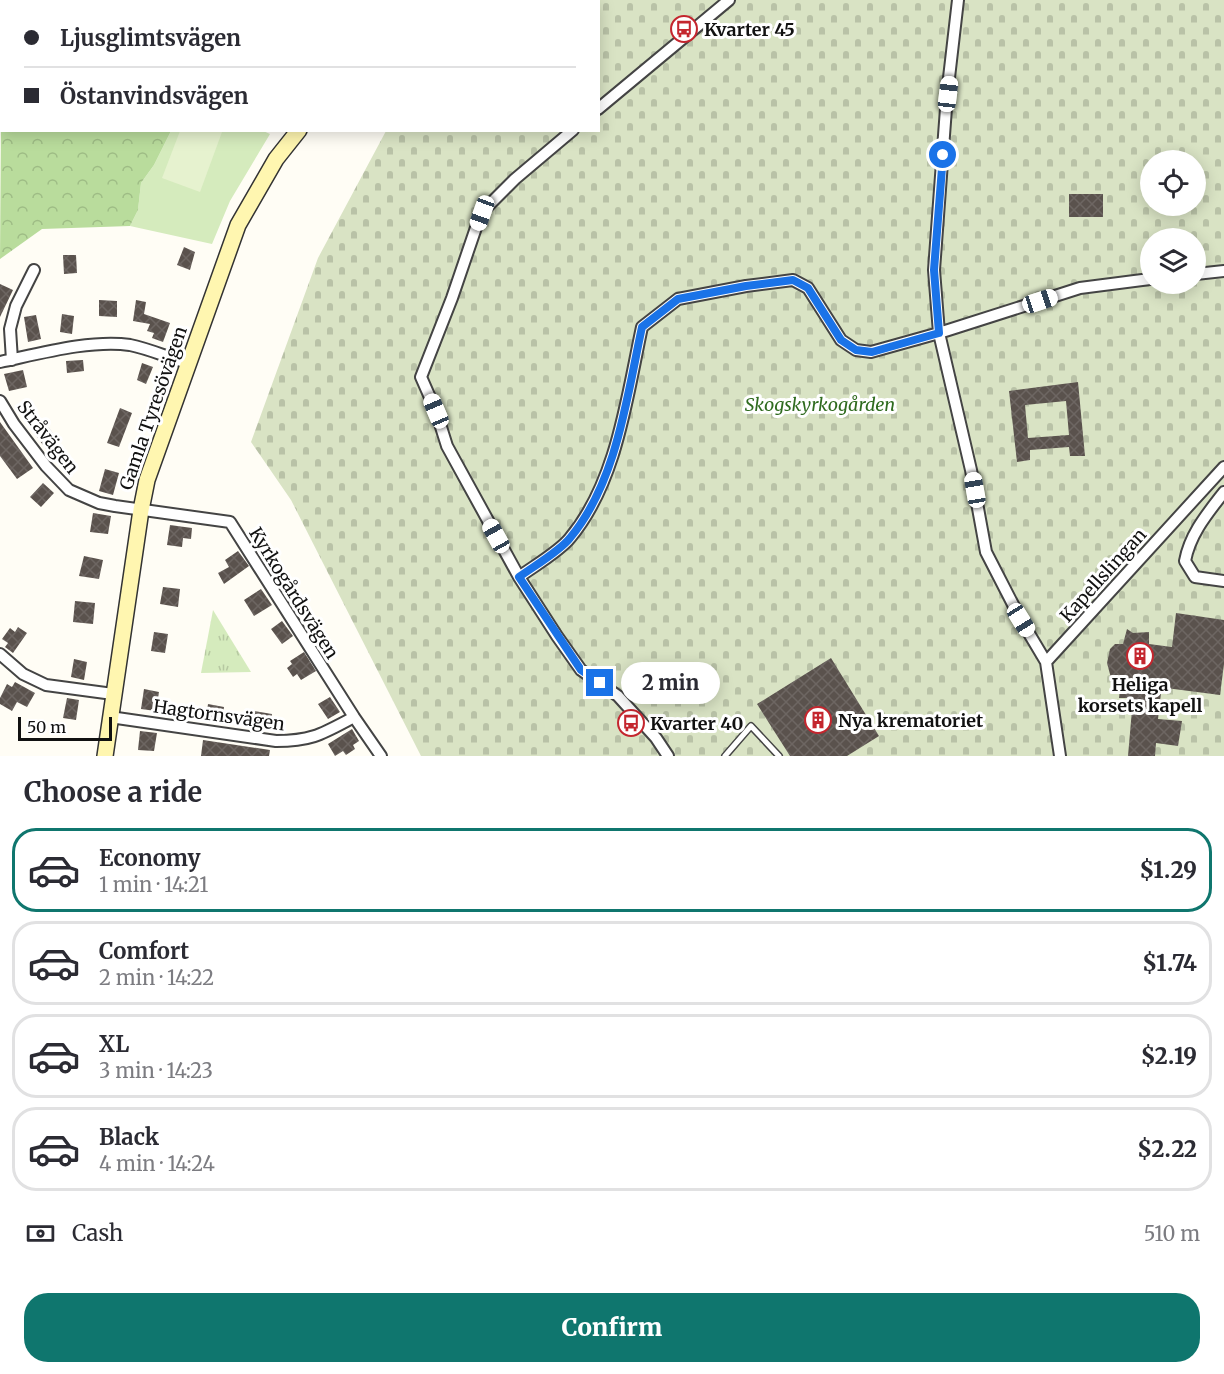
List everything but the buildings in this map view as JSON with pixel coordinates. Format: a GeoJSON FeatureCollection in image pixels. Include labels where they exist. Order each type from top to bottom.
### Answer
{"type":"FeatureCollection","features":[{"type":"Feature","properties":{"kind":"street"},"geometry":{"type":"LineString","coordinates":[[600,107],[729,0]]}},
{"type":"Feature","properties":{"kind":"street"},"geometry":{"type":"LineString","coordinates":[[958,0],[934,270],[939,333],[971,470],[986,552],[1021,620],[1046,662],[1060,756]]}},
{"type":"Feature","properties":{"kind":"street","name":"Gamla Tyresövägen"},"geometry":{"type":"LineString","coordinates":[[105,756],[147,480],[238,225],[276,159],[297,132]]}},
{"type":"Feature","properties":{"kind":"street"},"geometry":{"type":"LineString","coordinates":[[571,132],[515,179],[482,213],[421,377],[436,411],[447,446],[519,577],[581,670],[618,696],[656,738],[668,756]]}},
{"type":"Feature","properties":{"kind":"street"},"geometry":{"type":"LineString","coordinates":[[12,360],[10,329],[16,306],[34,270]]}},
{"type":"Feature","properties":{"kind":"street"},"geometry":{"type":"LineString","coordinates":[[1206,273],[1224,271]]}},
{"type":"Feature","properties":{"kind":"street"},"geometry":{"type":"LineString","coordinates":[[519,577],[570,539],[594,503],[616,444],[642,327],[678,299],[793,280],[808,288],[841,340],[856,350],[872,352],[1080,288],[1140,280]]}},
{"type":"Feature","properties":{"kind":"street"},"geometry":{"type":"LineString","coordinates":[[0,362],[62,349],[98,345],[128,345],[188,363]]}},
{"type":"Feature","properties":{"kind":"street","name":"Stråvägen"},"geometry":{"type":"LineString","coordinates":[[0,401],[40,458],[69,490],[99,503],[141,510]]}},
{"type":"Feature","properties":{"kind":"street","name":"Kapellslingan"},"geometry":{"type":"LineString","coordinates":[[1046,662],[1224,467]]}},
{"type":"Feature","properties":{"kind":"street"},"geometry":{"type":"LineString","coordinates":[[1224,492],[1196,530],[1188,546],[1185,561],[1195,577],[1224,581]]}},
{"type":"Feature","properties":{"kind":"street","name":"Kyrkogårdsvägen"},"geometry":{"type":"LineString","coordinates":[[141,510],[230,522],[381,756]]}},
{"type":"Feature","properties":{"kind":"street"},"geometry":{"type":"LineString","coordinates":[[0,654],[23,674],[46,685],[113,694]]}},
{"type":"Feature","properties":{"kind":"street","name":"Hagtornsvägen"},"geometry":{"type":"LineString","coordinates":[[110,717],[276,741],[298,741],[315,737],[354,717]]}},
{"type":"Feature","properties":{"kind":"lane"},"geometry":{"type":"LineString","coordinates":[[725,756],[751,726],[779,756]]}},
{"type":"Feature","properties":{"kind":"green space","name":"Skogskyrkogården"},"geometry":{"type":"Polygon","coordinates":[[[600,0],[1224,0],[1224,756],[421,756],[291,500],[251,442],[318,258],[385,132],[600,132],[600,0]]]}},
{"type":"Feature","properties":{"kind":"green space"},"geometry":{"type":"Polygon","coordinates":[[[1,132],[170,132],[154,165],[141,183],[138,210],[130,226],[42,229],[0,259],[1,132]]]}},
{"type":"Feature","properties":{"kind":"green space"},"geometry":{"type":"Polygon","coordinates":[[[170,132],[266,132],[270,134],[230,201],[212,244],[130,226],[138,210],[141,183],[154,165],[170,132]]]}},
{"type":"Feature","properties":{"kind":"green space"},"geometry":{"type":"Polygon","coordinates":[[[180,132],[222,132],[200,192],[162,178],[180,132]]]}},
{"type":"Feature","properties":{"kind":"green space"},"geometry":{"type":"Polygon","coordinates":[[[213,610],[251,672],[201,673],[213,610]]]}},
{"type":"Feature","properties":{"kind":"place","name":"Kvarter 45"},"geometry":{"type":"Point","coordinates":[684,29]}},
{"type":"Feature","properties":{"kind":"place","name":"Heliga korsets kapell"},"geometry":{"type":"Point","coordinates":[1140,656]}},
{"type":"Feature","properties":{"kind":"place","name":"Nya krematoriet"},"geometry":{"type":"Point","coordinates":[818,720]}},
{"type":"Feature","properties":{"kind":"place","name":"Kvarter 40"},"geometry":{"type":"Point","coordinates":[631,723]}},
{"type":"Feature","properties":{"kind":"route"},"geometry":{"type":"LineString","coordinates":[[600,683],[581,670],[519,577],[570,539],[594,503],[616,444],[642,327],[678,299],[793,280],[808,288],[841,340],[856,350],[872,352],[939,333],[934,270],[943,155]]}}]}
